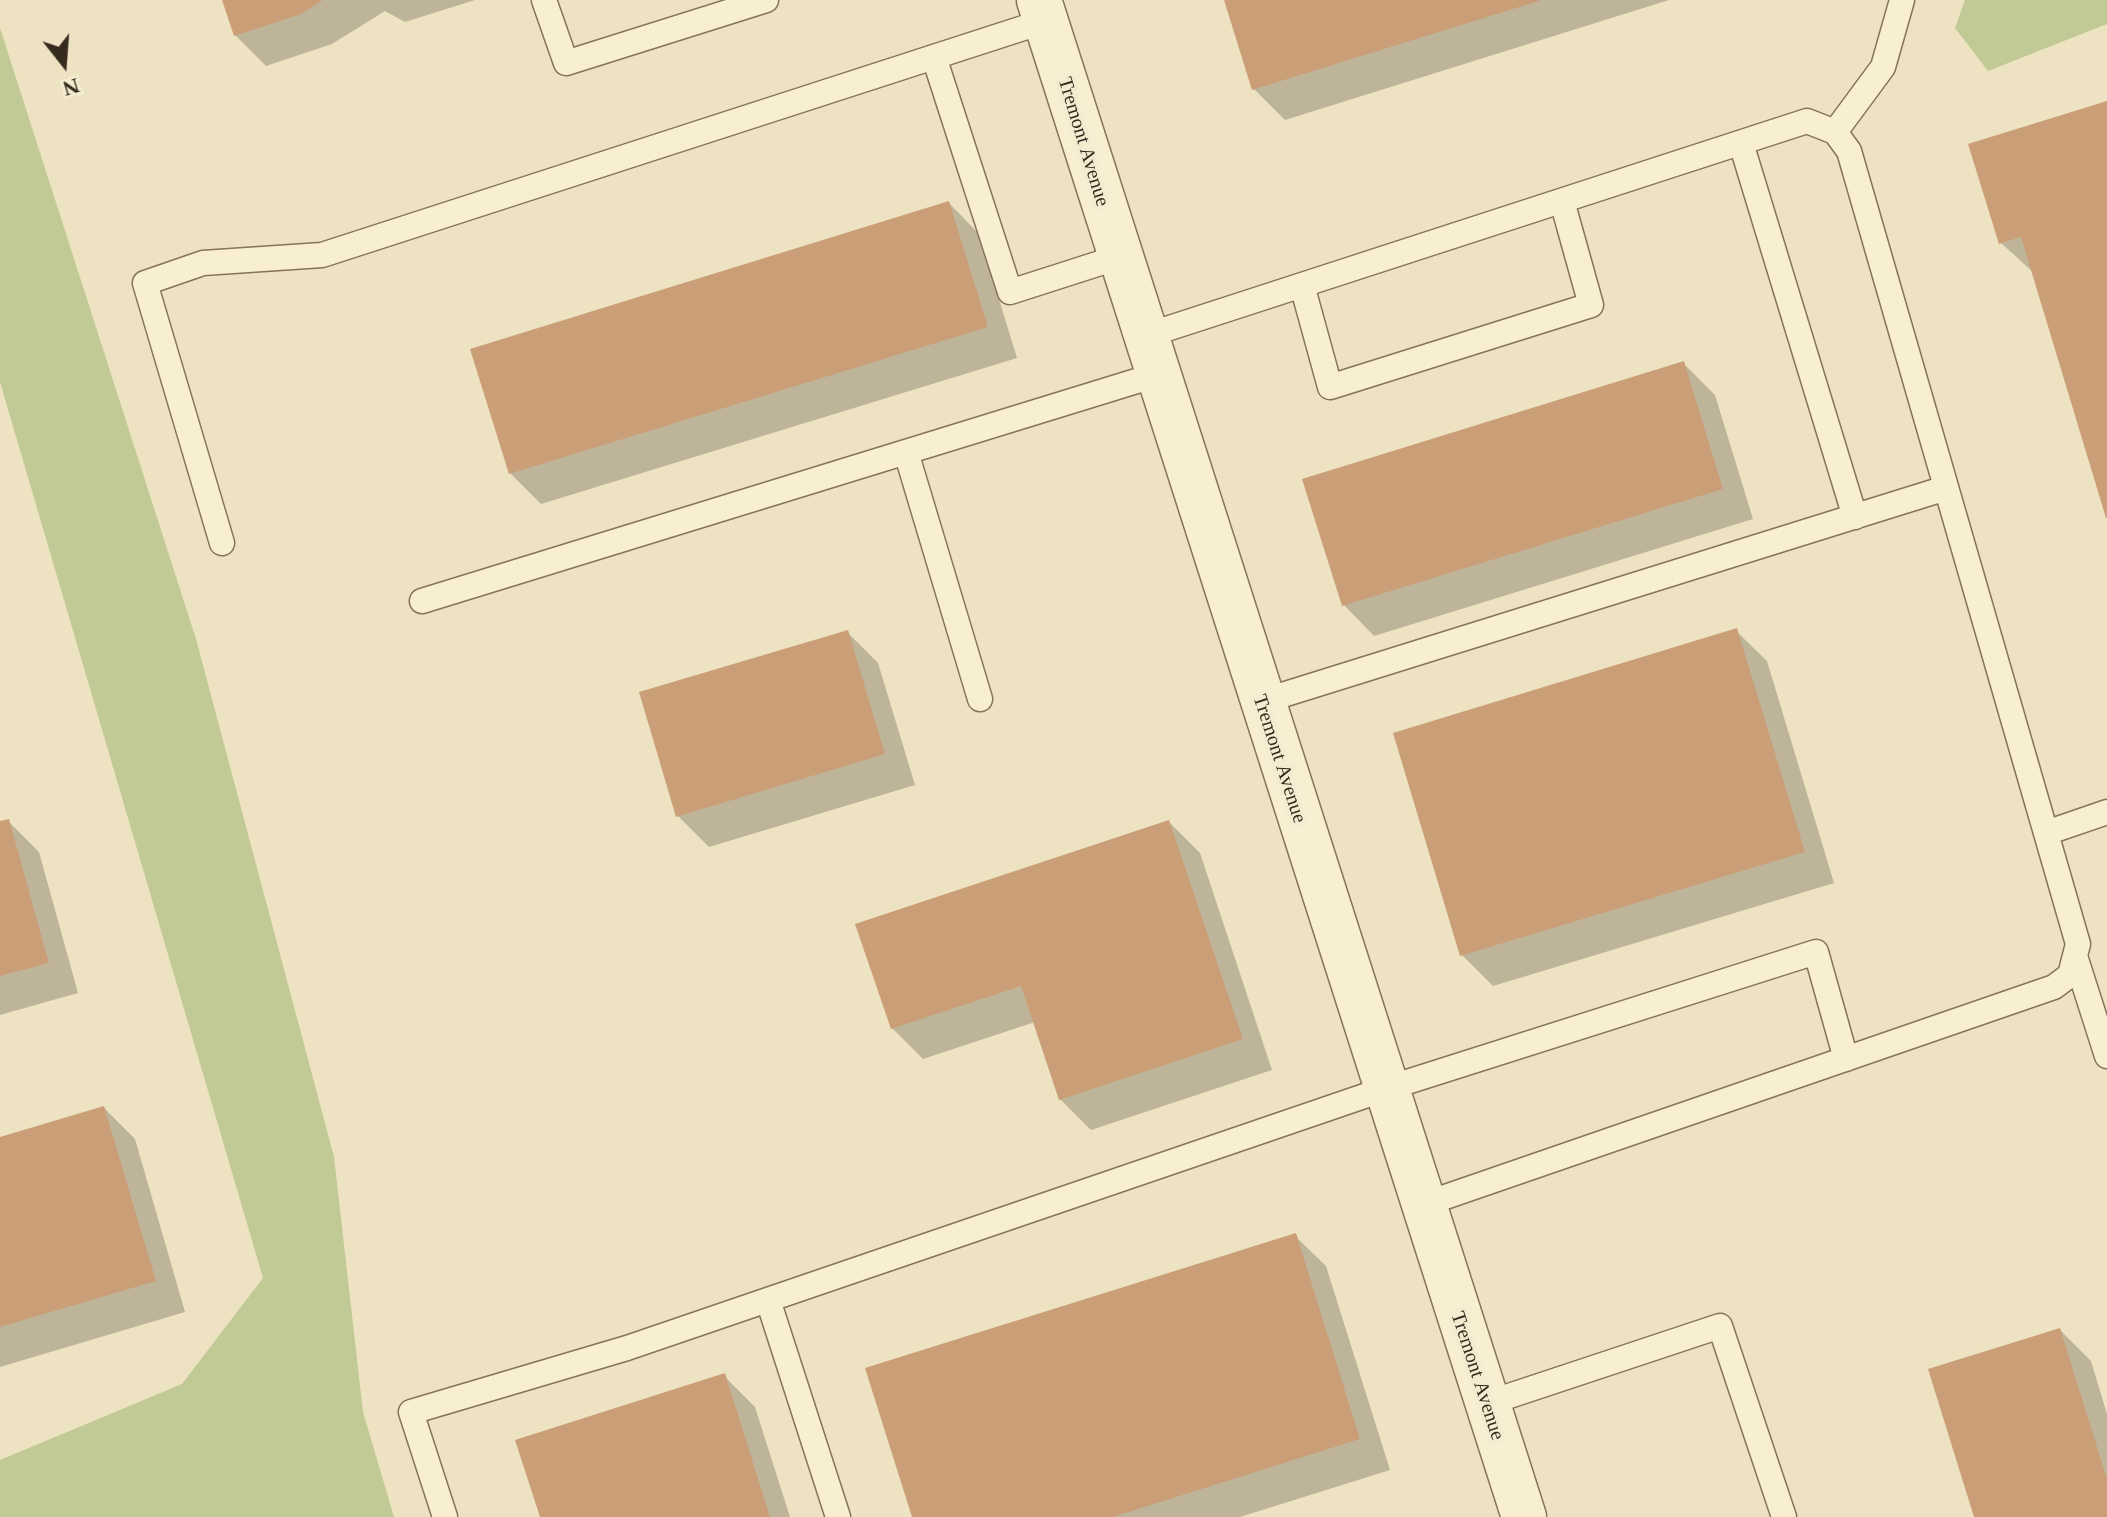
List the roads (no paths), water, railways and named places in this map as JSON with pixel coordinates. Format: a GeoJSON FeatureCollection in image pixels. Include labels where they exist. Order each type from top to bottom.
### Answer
{"type":"FeatureCollection","features":[{"type":"Feature","properties":{"kind":"street","name":"Tremont Avenue"},"geometry":{"type":"LineString","coordinates":[[1042,10],[1485,1404],[1514,1514]]}},
{"type":"Feature","properties":{"kind":"lane"},"geometry":{"type":"LineString","coordinates":[[544,0],[566,63],[766,0]]}},
{"type":"Feature","properties":{"kind":"lane"},"geometry":{"type":"LineString","coordinates":[[1835,132],[1883,67],[1902,0]]}},
{"type":"Feature","properties":{"kind":"lane"},"geometry":{"type":"LineString","coordinates":[[222,543],[145,283],[203,263],[322,255],[934,57],[1042,10]]}},
{"type":"Feature","properties":{"kind":"lane"},"geometry":{"type":"LineString","coordinates":[[934,57],[1010,292],[1119,257]]}},
{"type":"Feature","properties":{"kind":"lane"},"geometry":{"type":"LineString","coordinates":[[422,601],[906,452],[1150,355],[1302,285],[1807,121],[1835,132],[1849,151],[2078,944],[2070,975],[2054,987],[1422,1205]]}},
{"type":"Feature","properties":{"kind":"lane"},"geometry":{"type":"LineString","coordinates":[[1741,143],[1855,517]]}},
{"type":"Feature","properties":{"kind":"lane"},"geometry":{"type":"LineString","coordinates":[[1302,285],[1330,387],[1591,305],[1562,201]]}},
{"type":"Feature","properties":{"kind":"lane"},"geometry":{"type":"LineString","coordinates":[[906,452],[980,699]]}},
{"type":"Feature","properties":{"kind":"lane"},"geometry":{"type":"LineString","coordinates":[[1260,702],[1946,488]]}},
{"type":"Feature","properties":{"kind":"lane"},"geometry":{"type":"LineString","coordinates":[[2046,833],[2107,812]]}},
{"type":"Feature","properties":{"kind":"lane"},"geometry":{"type":"LineString","coordinates":[[445,1517],[411,1412],[627,1348],[1385,1089],[1816,952],[1846,1059]]}},
{"type":"Feature","properties":{"kind":"lane"},"geometry":{"type":"LineString","coordinates":[[2075,956],[2107,1056]]}},
{"type":"Feature","properties":{"kind":"lane"},"geometry":{"type":"LineString","coordinates":[[768,1300],[838,1517]]}},
{"type":"Feature","properties":{"kind":"lane"},"geometry":{"type":"LineString","coordinates":[[1485,1404],[1720,1326],[1784,1517]]}}]}
